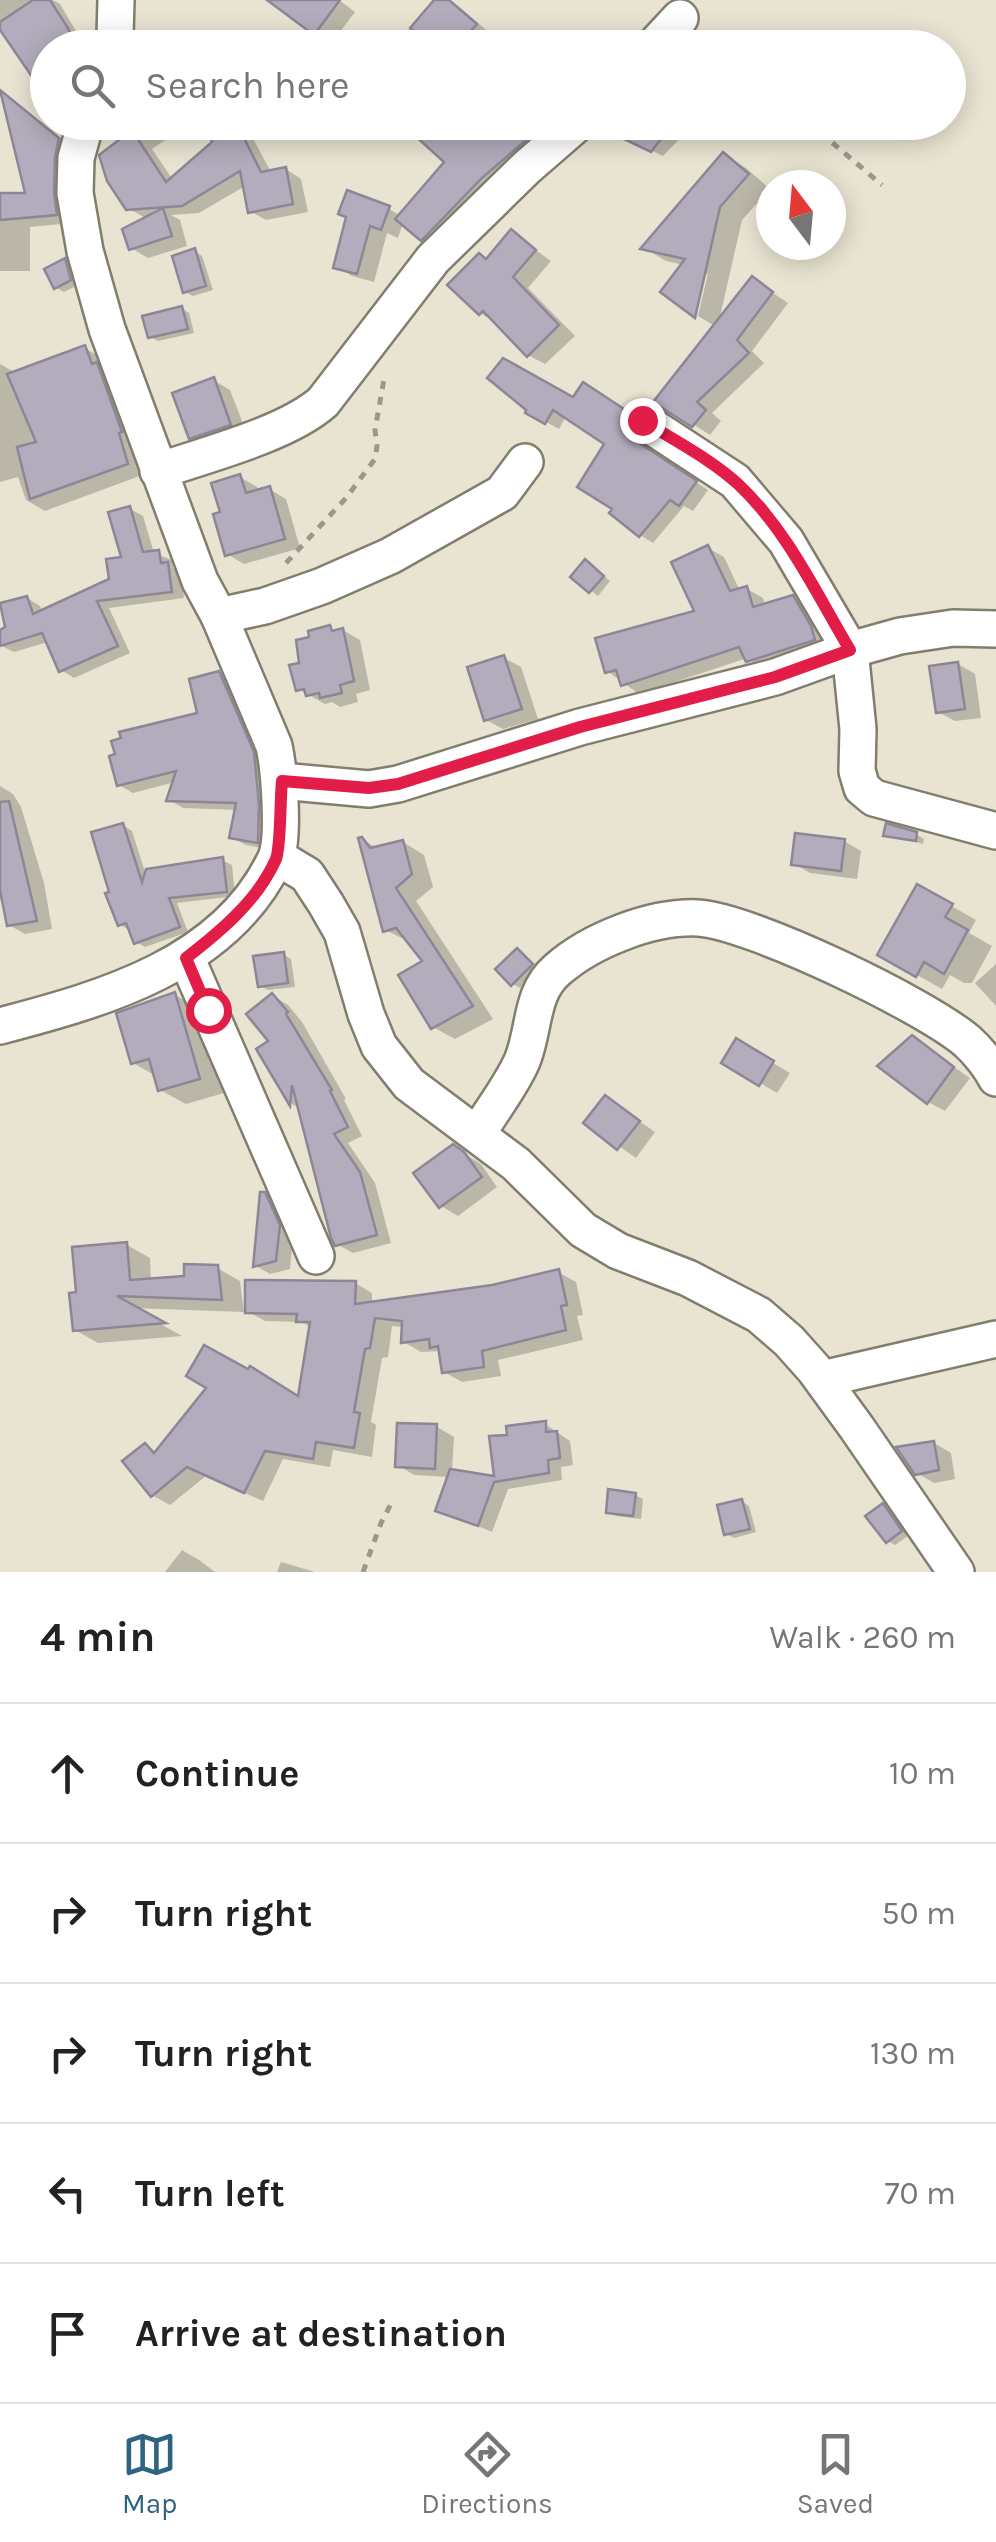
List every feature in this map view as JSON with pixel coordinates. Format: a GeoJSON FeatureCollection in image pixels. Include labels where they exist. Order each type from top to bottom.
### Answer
{"type":"FeatureCollection","features":[{"type":"Feature","properties":{"kind":"street"},"geometry":{"type":"LineString","coordinates":[[113,30],[116,0]]}},
{"type":"Feature","properties":{"kind":"street"},"geometry":{"type":"LineString","coordinates":[[669,30],[680,18]]}},
{"type":"Feature","properties":{"kind":"street"},"geometry":{"type":"LineString","coordinates":[[0,1026],[69,1008],[186,958],[246,905],[277,857],[282,781],[274,746],[219,616],[200,581],[106,329],[85,252],[75,193],[81,140]]}},
{"type":"Feature","properties":{"kind":"street"},"geometry":{"type":"LineString","coordinates":[[158,470],[312,412],[324,402],[433,259],[559,140]]}},
{"type":"Feature","properties":{"kind":"street"},"geometry":{"type":"LineString","coordinates":[[642,420],[735,481],[786,541],[850,650],[858,729],[856,772],[862,788],[874,798],[996,831]]}},
{"type":"Feature","properties":{"kind":"street"},"geometry":{"type":"LineString","coordinates":[[219,616],[265,606],[390,556],[502,493],[525,462]]}},
{"type":"Feature","properties":{"kind":"street"},"geometry":{"type":"LineString","coordinates":[[282,781],[369,788],[398,784],[580,727],[775,677],[850,650],[935,631],[996,629]]}},
{"type":"Feature","properties":{"kind":"street"},"geometry":{"type":"LineString","coordinates":[[277,857],[307,876],[342,932],[379,1046],[409,1084],[516,1164],[583,1230],[618,1251],[688,1278],[759,1315],[822,1379],[956,1572]]}},
{"type":"Feature","properties":{"kind":"street"},"geometry":{"type":"LineString","coordinates":[[478,1133],[522,1062],[544,982],[560,967],[598,944],[673,919],[727,922],[827,963],[968,1042],[996,1078]]}},
{"type":"Feature","properties":{"kind":"street"},"geometry":{"type":"LineString","coordinates":[[186,958],[316,1256]]}},
{"type":"Feature","properties":{"kind":"street"},"geometry":{"type":"LineString","coordinates":[[822,1379],[996,1338]]}},
{"type":"Feature","properties":{"kind":"path"},"geometry":{"type":"LineString","coordinates":[[829,140],[882,186]]}},
{"type":"Feature","properties":{"kind":"path"},"geometry":{"type":"LineString","coordinates":[[265,606],[277,572],[346,498],[374,459],[376,416],[386,372]]}},
{"type":"Feature","properties":{"kind":"path"},"geometry":{"type":"LineString","coordinates":[[363,1572],[394,1500]]}},
{"type":"Feature","properties":{"kind":"building"},"geometry":{"type":"Polygon","coordinates":[[[33,0],[50,0],[69,30],[30,30],[30,74],[0,30],[0,22],[33,0]]]}},
{"type":"Feature","properties":{"kind":"building"},"geometry":{"type":"Polygon","coordinates":[[[267,0],[340,0],[318,30],[307,30],[267,0]]]}},
{"type":"Feature","properties":{"kind":"building"},"geometry":{"type":"Polygon","coordinates":[[[434,0],[449,0],[477,24],[472,30],[410,28],[434,0]]]}},
{"type":"Feature","properties":{"kind":"building"},"geometry":{"type":"Polygon","coordinates":[[[0,90],[30,114],[30,140],[59,140],[54,192],[57,215],[0,220],[0,193],[25,193],[0,90]]]}},
{"type":"Feature","properties":{"kind":"building"},"geometry":{"type":"Polygon","coordinates":[[[119,140],[139,140],[166,182],[212,142],[245,140],[261,172],[286,167],[293,204],[248,213],[240,171],[182,206],[126,210],[107,181],[99,155],[119,140]]]}},
{"type":"Feature","properties":{"kind":"building"},"geometry":{"type":"Polygon","coordinates":[[[420,140],[526,140],[482,178],[421,241],[395,219],[444,162],[420,140]]]}},
{"type":"Feature","properties":{"kind":"building"},"geometry":{"type":"Polygon","coordinates":[[[626,140],[660,140],[651,152],[626,140]]]}},
{"type":"Feature","properties":{"kind":"building"},"geometry":{"type":"Polygon","coordinates":[[[723,152],[749,174],[720,207],[695,318],[660,292],[685,259],[640,249],[723,152]]]}},
{"type":"Feature","properties":{"kind":"building"},"geometry":{"type":"Polygon","coordinates":[[[347,190],[390,206],[381,230],[370,226],[357,274],[333,268],[346,217],[338,214],[347,190]]]}},
{"type":"Feature","properties":{"kind":"building"},"geometry":{"type":"Polygon","coordinates":[[[163,208],[172,236],[129,250],[122,229],[163,208]]]}},
{"type":"Feature","properties":{"kind":"building"},"geometry":{"type":"Polygon","coordinates":[[[511,229],[536,250],[513,277],[559,325],[527,357],[483,311],[479,315],[447,285],[479,253],[486,259],[511,229]]]}},
{"type":"Feature","properties":{"kind":"building"},"geometry":{"type":"Polygon","coordinates":[[[195,248],[206,286],[183,293],[172,256],[195,248]]]}},
{"type":"Feature","properties":{"kind":"building"},"geometry":{"type":"Polygon","coordinates":[[[65,258],[71,280],[54,289],[44,269],[65,258]]]}},
{"type":"Feature","properties":{"kind":"building"},"geometry":{"type":"Polygon","coordinates":[[[752,276],[773,292],[737,340],[749,353],[697,402],[706,410],[692,427],[653,402],[752,276]]]}},
{"type":"Feature","properties":{"kind":"building"},"geometry":{"type":"Polygon","coordinates":[[[182,306],[188,329],[148,338],[142,316],[182,306]]]}},
{"type":"Feature","properties":{"kind":"building"},"geometry":{"type":"Polygon","coordinates":[[[85,345],[92,364],[97,362],[122,432],[119,433],[128,464],[30,499],[17,447],[36,442],[7,374],[85,345]]]}},
{"type":"Feature","properties":{"kind":"building"},"geometry":{"type":"Polygon","coordinates":[[[503,358],[573,397],[583,382],[624,409],[621,420],[630,437],[697,481],[679,506],[670,500],[639,537],[609,513],[612,509],[577,487],[604,444],[553,410],[545,424],[525,413],[487,378],[503,358]]]}},
{"type":"Feature","properties":{"kind":"building"},"geometry":{"type":"Polygon","coordinates":[[[214,377],[231,425],[189,439],[172,393],[214,377]]]}},
{"type":"Feature","properties":{"kind":"building"},"geometry":{"type":"Polygon","coordinates":[[[240,474],[246,493],[270,486],[285,539],[225,556],[213,514],[220,512],[211,483],[240,474]]]}},
{"type":"Feature","properties":{"kind":"building"},"geometry":{"type":"Polygon","coordinates":[[[130,506],[143,552],[159,550],[161,563],[168,562],[172,592],[97,601],[118,646],[59,672],[42,633],[0,646],[0,630],[5,627],[0,603],[27,596],[33,614],[109,579],[106,559],[121,557],[108,512],[130,506]]]}},
{"type":"Feature","properties":{"kind":"building"},"geometry":{"type":"Polygon","coordinates":[[[708,545],[730,591],[747,586],[753,607],[793,595],[815,640],[746,662],[739,647],[621,686],[616,670],[605,673],[595,638],[694,611],[671,562],[708,545]]]}},
{"type":"Feature","properties":{"kind":"building"},"geometry":{"type":"Polygon","coordinates":[[[585,559],[604,576],[589,593],[570,577],[585,559]]]}},
{"type":"Feature","properties":{"kind":"building"},"geometry":{"type":"Polygon","coordinates":[[[330,625],[332,631],[343,628],[354,681],[340,685],[342,693],[320,698],[319,693],[306,696],[304,689],[296,691],[289,665],[299,663],[296,640],[309,637],[308,631],[330,625]]]}},
{"type":"Feature","properties":{"kind":"building"},"geometry":{"type":"Polygon","coordinates":[[[504,655],[522,709],[484,721],[467,667],[504,655]]]}},
{"type":"Feature","properties":{"kind":"building"},"geometry":{"type":"Polygon","coordinates":[[[958,662],[965,709],[936,713],[929,666],[958,662]]]}},
{"type":"Feature","properties":{"kind":"building"},"geometry":{"type":"Polygon","coordinates":[[[219,671],[254,752],[258,843],[229,838],[236,803],[166,801],[176,771],[117,786],[109,756],[115,754],[111,741],[121,738],[119,732],[197,713],[189,679],[219,671]]]}},
{"type":"Feature","properties":{"kind":"building"},"geometry":{"type":"Polygon","coordinates":[[[9,801],[37,921],[7,926],[0,890],[0,802],[9,801]]]}},
{"type":"Feature","properties":{"kind":"building"},"geometry":{"type":"Polygon","coordinates":[[[123,823],[142,882],[146,869],[223,857],[227,892],[169,898],[180,927],[134,944],[126,923],[118,926],[105,893],[109,892],[91,832],[123,823]]]}},
{"type":"Feature","properties":{"kind":"building"},"geometry":{"type":"Polygon","coordinates":[[[886,823],[917,832],[916,841],[883,836],[886,823]]]}},
{"type":"Feature","properties":{"kind":"building"},"geometry":{"type":"Polygon","coordinates":[[[795,833],[845,839],[841,871],[791,865],[795,833]]]}},
{"type":"Feature","properties":{"kind":"building"},"geometry":{"type":"Polygon","coordinates":[[[362,837],[370,848],[403,840],[412,874],[396,888],[473,1006],[431,1029],[398,975],[422,961],[396,928],[383,932],[358,838],[362,837]]]}},
{"type":"Feature","properties":{"kind":"building"},"geometry":{"type":"Polygon","coordinates":[[[917,884],[953,904],[945,917],[968,930],[944,974],[924,962],[916,977],[877,955],[917,884]]]}},
{"type":"Feature","properties":{"kind":"building"},"geometry":{"type":"Polygon","coordinates":[[[517,948],[533,964],[511,986],[495,969],[517,948]]]}},
{"type":"Feature","properties":{"kind":"building"},"geometry":{"type":"Polygon","coordinates":[[[284,952],[288,983],[258,987],[253,956],[284,952]]]}},
{"type":"Feature","properties":{"kind":"building"},"geometry":{"type":"Polygon","coordinates":[[[175,992],[200,1079],[158,1091],[149,1059],[131,1064],[116,1013],[175,992]]]}},
{"type":"Feature","properties":{"kind":"building"},"geometry":{"type":"Polygon","coordinates":[[[272,993],[288,1012],[332,1090],[348,1127],[334,1134],[360,1172],[377,1235],[335,1246],[331,1238],[292,1085],[290,1106],[256,1049],[268,1041],[246,1014],[272,993]]]}},
{"type":"Feature","properties":{"kind":"building"},"geometry":{"type":"Polygon","coordinates":[[[912,1035],[954,1067],[927,1104],[877,1066],[912,1035]]]}},
{"type":"Feature","properties":{"kind":"building"},"geometry":{"type":"Polygon","coordinates":[[[736,1038],[774,1061],[759,1086],[721,1063],[736,1038]]]}},
{"type":"Feature","properties":{"kind":"building"},"geometry":{"type":"Polygon","coordinates":[[[605,1095],[640,1121],[617,1150],[583,1123],[605,1095]]]}},
{"type":"Feature","properties":{"kind":"building"},"geometry":{"type":"Polygon","coordinates":[[[453,1144],[482,1177],[439,1208],[413,1173],[453,1144]]]}},
{"type":"Feature","properties":{"kind":"building"},"geometry":{"type":"Polygon","coordinates":[[[260,1192],[265,1192],[280,1225],[276,1261],[253,1267],[260,1192]]]}},
{"type":"Feature","properties":{"kind":"building"},"geometry":{"type":"Polygon","coordinates":[[[127,1242],[130,1280],[184,1276],[184,1264],[218,1265],[222,1300],[117,1296],[166,1323],[73,1331],[69,1293],[76,1292],[72,1247],[127,1242]]]}},
{"type":"Feature","properties":{"kind":"building"},"geometry":{"type":"Polygon","coordinates":[[[559,1269],[567,1305],[561,1306],[566,1330],[482,1351],[484,1367],[442,1373],[438,1346],[430,1348],[429,1339],[401,1343],[402,1321],[375,1318],[370,1348],[365,1349],[354,1412],[360,1413],[354,1448],[316,1442],[313,1459],[265,1451],[244,1493],[187,1467],[151,1497],[122,1461],[145,1443],[154,1453],[206,1388],[186,1376],[204,1345],[248,1369],[250,1366],[298,1396],[310,1322],[296,1322],[297,1314],[245,1313],[245,1280],[356,1281],[355,1304],[492,1285],[559,1269]]]}},
{"type":"Feature","properties":{"kind":"building"},"geometry":{"type":"Polygon","coordinates":[[[546,1421],[546,1432],[557,1431],[560,1458],[548,1460],[549,1473],[494,1482],[478,1526],[435,1511],[450,1469],[494,1476],[489,1436],[507,1435],[506,1426],[546,1421]]]}},
{"type":"Feature","properties":{"kind":"building"},"geometry":{"type":"Polygon","coordinates":[[[397,1423],[437,1424],[435,1469],[395,1467],[397,1423]]]}},
{"type":"Feature","properties":{"kind":"building"},"geometry":{"type":"Polygon","coordinates":[[[934,1441],[939,1470],[915,1475],[896,1447],[934,1441]]]}},
{"type":"Feature","properties":{"kind":"building"},"geometry":{"type":"Polygon","coordinates":[[[608,1489],[636,1493],[633,1516],[606,1513],[608,1489]]]}},
{"type":"Feature","properties":{"kind":"building"},"geometry":{"type":"Polygon","coordinates":[[[742,1499],[750,1529],[724,1535],[717,1505],[742,1499]]]}},
{"type":"Feature","properties":{"kind":"building"},"geometry":{"type":"Polygon","coordinates":[[[883,1503],[902,1531],[886,1543],[865,1516],[883,1503]]]}},
{"type":"Feature","properties":{"kind":"route"},"geometry":{"type":"LineString","coordinates":[[208,1010],[186,958],[246,905],[277,857],[282,781],[369,788],[398,784],[580,727],[711,696],[850,650],[786,541],[759,506],[735,481],[642,420]]}}]}
